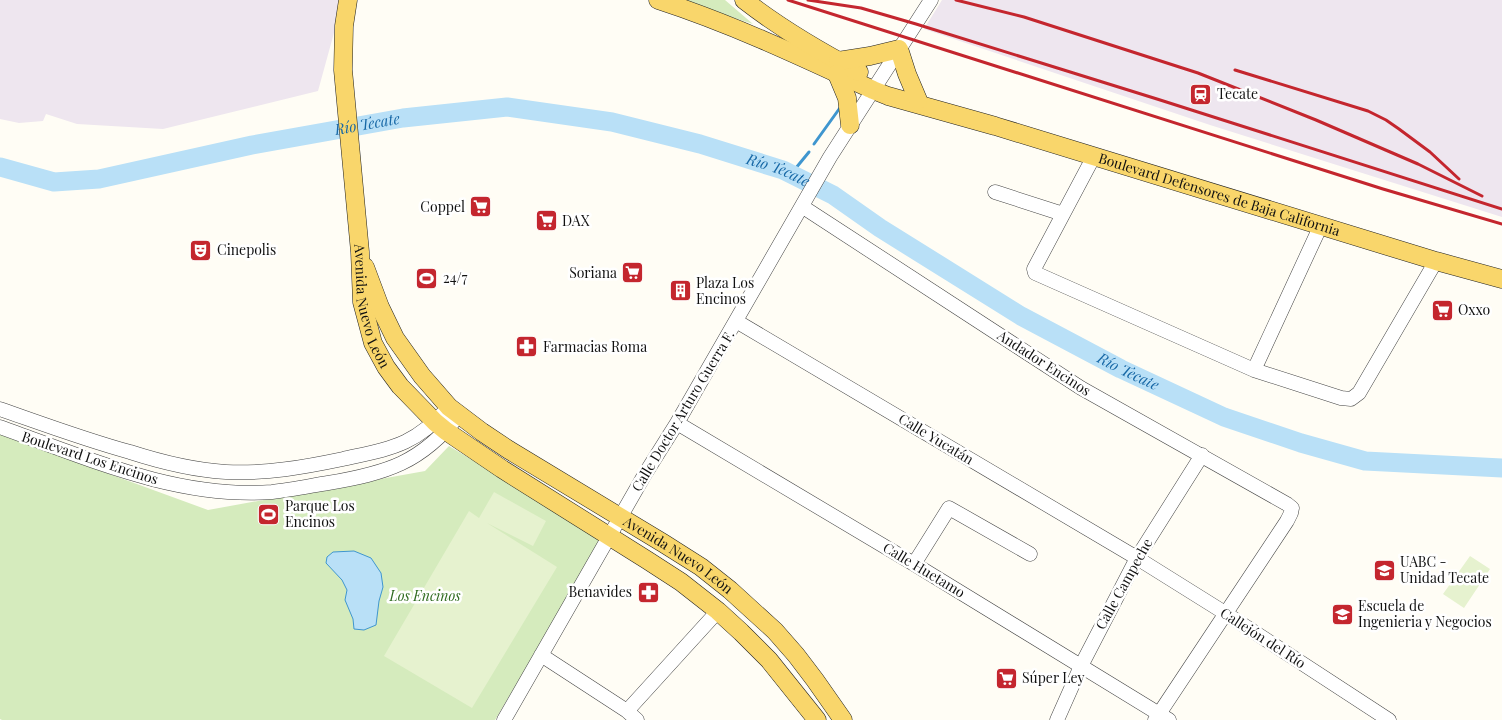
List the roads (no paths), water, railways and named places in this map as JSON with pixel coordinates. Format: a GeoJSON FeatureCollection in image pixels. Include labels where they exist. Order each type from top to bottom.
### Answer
{"type":"FeatureCollection","features":[{"type":"Feature","properties":{"kind":"main road"},"geometry":{"type":"LineString","coordinates":[[348,0],[344,26],[343,70],[360,252]]}},
{"type":"Feature","properties":{"kind":"main road","name":"Boulevard Defensores de Baja California"},"geometry":{"type":"LineString","coordinates":[[658,0],[696,12],[838,67],[904,101],[936,108],[1320,226],[1502,279]]}},
{"type":"Feature","properties":{"kind":"main road","name":"Boulevard Defensores de Baja California"},"geometry":{"type":"LineString","coordinates":[[744,0],[838,67]]}},
{"type":"Feature","properties":{"kind":"main road"},"geometry":{"type":"LineString","coordinates":[[850,125],[848,98],[838,67],[899,49],[918,100]]}},
{"type":"Feature","properties":{"kind":"main road","name":"Boulevard Defensores de Baja California"},"geometry":{"type":"LineString","coordinates":[[875,86],[936,108]]}},
{"type":"Feature","properties":{"kind":"main road","name":"Avenida Nuevo León"},"geometry":{"type":"LineString","coordinates":[[360,252],[380,307],[395,338],[422,376],[454,411],[510,450],[701,567],[751,608],[775,631],[796,655],[843,720]]}},
{"type":"Feature","properties":{"kind":"main road","name":"Avenida Nuevo León"},"geometry":{"type":"LineString","coordinates":[[360,252],[362,302],[373,343],[396,381],[441,427],[494,464],[681,582],[718,611],[768,660],[817,720]]}},
{"type":"Feature","properties":{"kind":"street","name":"Calle Doctor Arturo Guerra F."},"geometry":{"type":"LineString","coordinates":[[504,720],[830,157],[931,0]]}},
{"type":"Feature","properties":{"kind":"street"},"geometry":{"type":"LineString","coordinates":[[1094,156],[1034,269],[1037,275],[1254,370],[1341,398],[1351,399],[1359,393],[1436,261]]}},
{"type":"Feature","properties":{"kind":"street"},"geometry":{"type":"LineString","coordinates":[[995,192],[1063,214]]}},
{"type":"Feature","properties":{"kind":"street","name":"Andador Encinos"},"geometry":{"type":"LineString","coordinates":[[802,207],[1081,388],[1202,455],[1292,508],[1287,522],[1225,612]]}},
{"type":"Feature","properties":{"kind":"street"},"geometry":{"type":"LineString","coordinates":[[1254,370],[1320,226]]}},
{"type":"Feature","properties":{"kind":"street","name":"Calle Yucatán"},"geometry":{"type":"LineString","coordinates":[[736,321],[1137,558]]}},
{"type":"Feature","properties":{"kind":"street","name":"Boulevard Los Encinos"},"geometry":{"type":"LineString","coordinates":[[0,409],[98,443],[170,464],[225,472],[286,469],[326,463],[390,449],[406,443],[422,433],[441,427]]}},
{"type":"Feature","properties":{"kind":"street","name":"Boulevard Los Encinos"},"geometry":{"type":"LineString","coordinates":[[0,427],[147,478],[218,491],[272,492],[350,479],[392,468],[420,454],[454,411]]}},
{"type":"Feature","properties":{"kind":"street","name":"Calle Huetamo"},"geometry":{"type":"LineString","coordinates":[[677,423],[914,564],[1081,666],[1161,718]]}},
{"type":"Feature","properties":{"kind":"street"},"geometry":{"type":"LineString","coordinates":[[91,460],[98,443]]}},
{"type":"Feature","properties":{"kind":"street","name":"Calle Campeche"},"geometry":{"type":"LineString","coordinates":[[1057,720],[1081,666],[1137,558],[1202,455]]}},
{"type":"Feature","properties":{"kind":"street"},"geometry":{"type":"LineString","coordinates":[[914,564],[948,508],[1030,554]]}},
{"type":"Feature","properties":{"kind":"street","name":"Callejón del Río"},"geometry":{"type":"LineString","coordinates":[[1137,558],[1225,612],[1388,720]]}},
{"type":"Feature","properties":{"kind":"street"},"geometry":{"type":"LineString","coordinates":[[541,655],[632,715],[718,611]]}},
{"type":"Feature","properties":{"kind":"street"},"geometry":{"type":"LineString","coordinates":[[1161,718],[1225,612]]}},
{"type":"Feature","properties":{"kind":"water"},"geometry":{"type":"Polygon","coordinates":[[[354,551],[371,558],[381,573],[383,587],[376,625],[364,630],[354,629],[353,619],[345,600],[347,590],[342,580],[326,563],[327,557],[333,552],[354,551]]]}},
{"type":"Feature","properties":{"kind":"waterway"},"geometry":{"type":"LineString","coordinates":[[814,144],[842,105]]}},
{"type":"Feature","properties":{"kind":"waterway","name":"Río Tecate"},"geometry":{"type":"LineString","coordinates":[[0,167],[54,182],[99,179],[252,145],[403,118],[507,107],[612,122],[700,144],[783,170],[833,195],[880,228],[1021,316],[1121,369],[1224,417],[1301,443],[1365,461],[1502,468]]}},
{"type":"Feature","properties":{"kind":"waterway"},"geometry":{"type":"LineString","coordinates":[[791,174],[809,152]]}},
{"type":"Feature","properties":{"kind":"railway"},"geometry":{"type":"LineString","coordinates":[[788,0],[1383,189],[1502,224]]}},
{"type":"Feature","properties":{"kind":"railway"},"geometry":{"type":"LineString","coordinates":[[808,0],[861,8],[916,24],[1502,209]]}},
{"type":"Feature","properties":{"kind":"railway"},"geometry":{"type":"LineString","coordinates":[[956,0],[1024,17],[1198,73],[1316,120],[1418,164],[1482,196]]}},
{"type":"Feature","properties":{"kind":"railway"},"geometry":{"type":"LineString","coordinates":[[1235,70],[1368,111],[1386,120],[1430,152],[1459,179]]}},
{"type":"Feature","properties":{"kind":"place","name":"Tecate"},"geometry":{"type":"Point","coordinates":[1201,94]}},
{"type":"Feature","properties":{"kind":"place","name":"Coppel"},"geometry":{"type":"Point","coordinates":[481,207]}},
{"type":"Feature","properties":{"kind":"place","name":"DAX"},"geometry":{"type":"Point","coordinates":[546,221]}},
{"type":"Feature","properties":{"kind":"place","name":"Cinepolis"},"geometry":{"type":"Point","coordinates":[201,250]}},
{"type":"Feature","properties":{"kind":"place","name":"Soriana"},"geometry":{"type":"Point","coordinates":[633,273]}},
{"type":"Feature","properties":{"kind":"place","name":"24/7"},"geometry":{"type":"Point","coordinates":[427,278]}},
{"type":"Feature","properties":{"kind":"place","name":"Plaza Los Encinos"},"geometry":{"type":"Point","coordinates":[680,291]}},
{"type":"Feature","properties":{"kind":"place","name":"Oxxo"},"geometry":{"type":"Point","coordinates":[1442,310]}},
{"type":"Feature","properties":{"kind":"place","name":"Farmacias Roma"},"geometry":{"type":"Point","coordinates":[527,347]}},
{"type":"Feature","properties":{"kind":"place","name":"Parque Los Encinos"},"geometry":{"type":"Point","coordinates":[269,514]}},
{"type":"Feature","properties":{"kind":"place","name":"UABC - Unidad Tecate"},"geometry":{"type":"Point","coordinates":[1384,570]}},
{"type":"Feature","properties":{"kind":"place","name":"Benavides"},"geometry":{"type":"Point","coordinates":[648,592]}},
{"type":"Feature","properties":{"kind":"place","name":"Escuela de Ingenieria y Negocios"},"geometry":{"type":"Point","coordinates":[1342,614]}},
{"type":"Feature","properties":{"kind":"place","name":"Súper Ley"},"geometry":{"type":"Point","coordinates":[1006,678]}},
{"type":"Feature","properties":{"kind":"park label","name":"Los Encinos"},"geometry":{"type":"Point","coordinates":[425,596]}}]}
